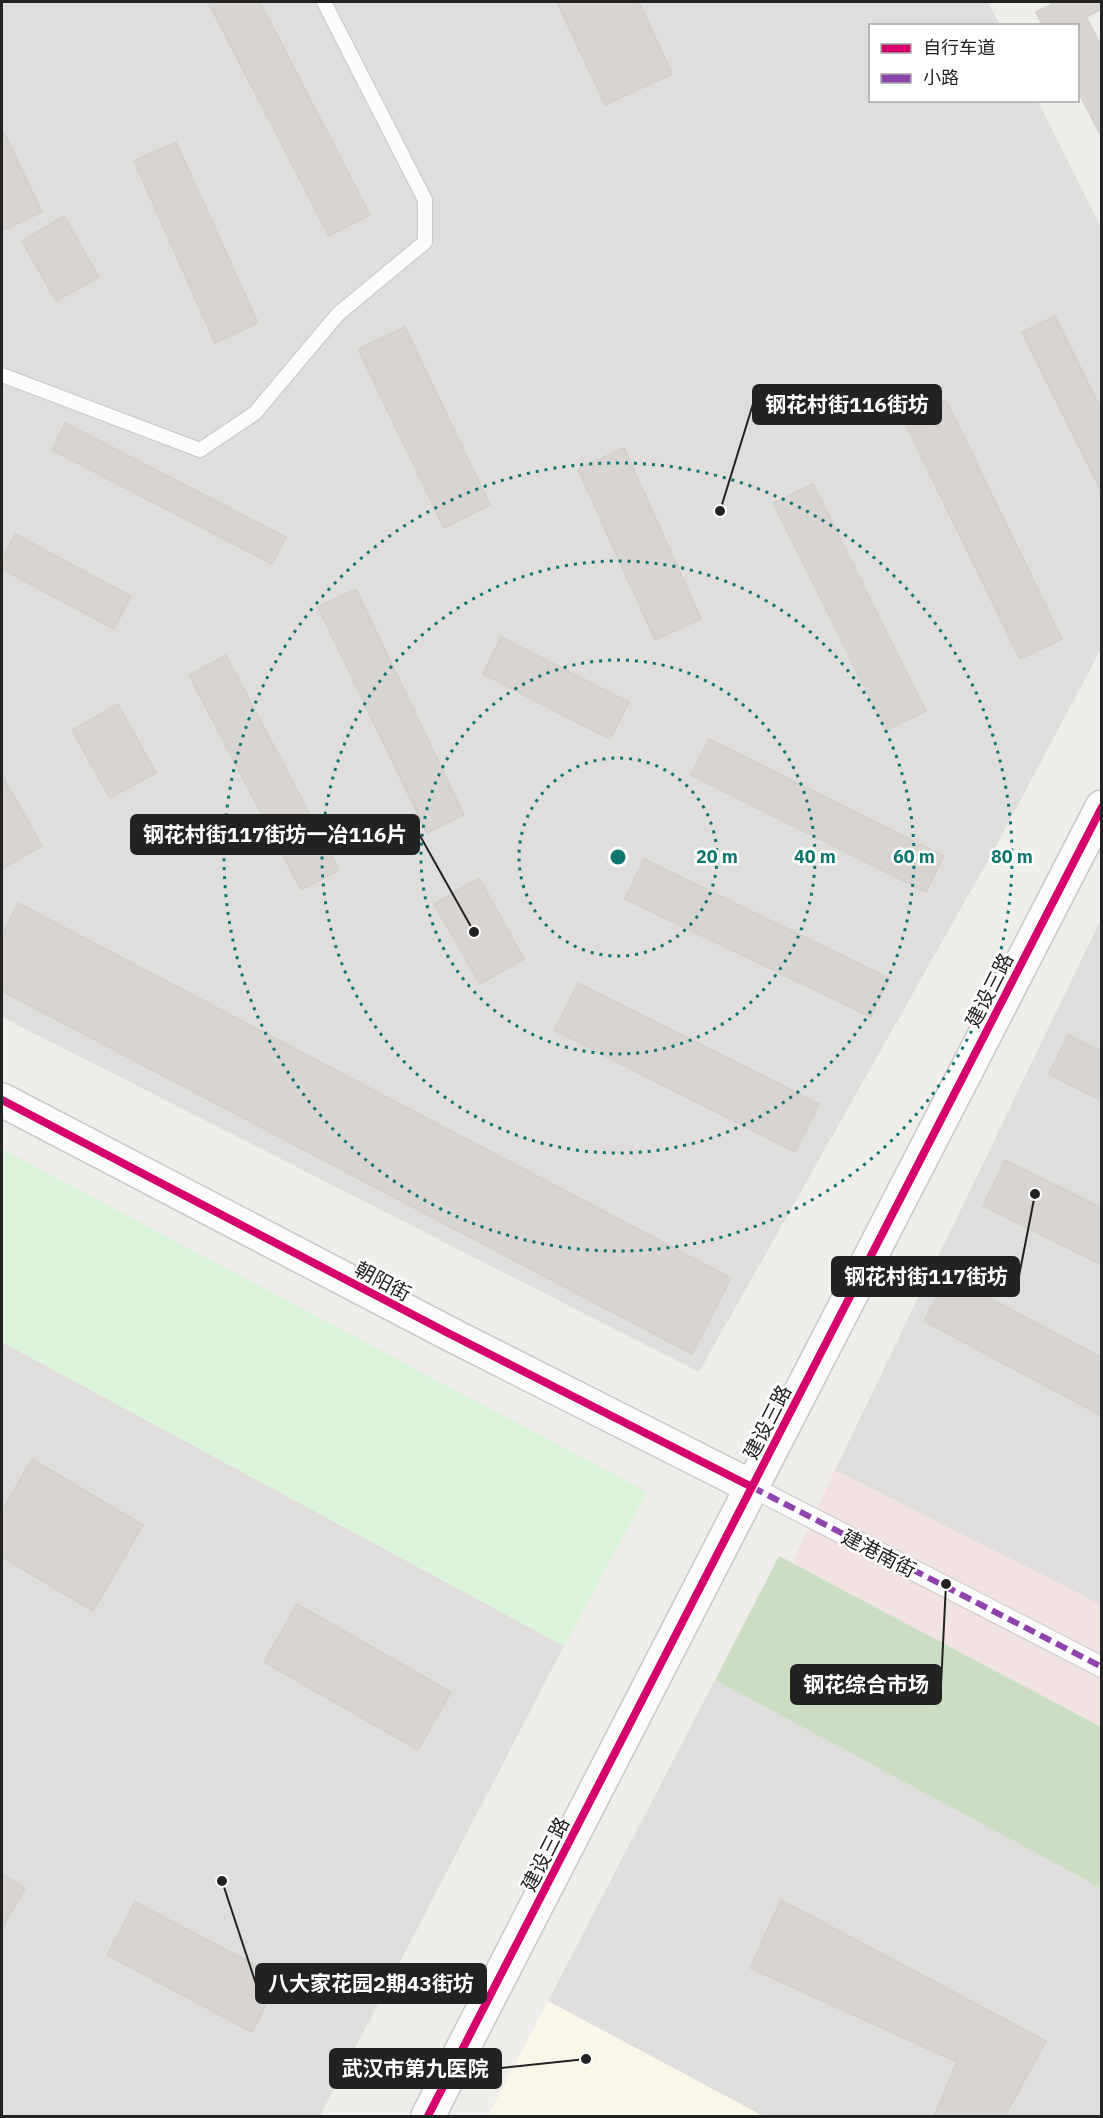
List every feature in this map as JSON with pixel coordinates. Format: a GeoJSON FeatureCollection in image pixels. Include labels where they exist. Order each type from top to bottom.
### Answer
{"type":"FeatureCollection","features":[{"type":"Feature","properties":{"kind":"street","name":"建设三路"},"geometry":{"type":"LineString","coordinates":[[428,2116],[1101,807]]}},
{"type":"Feature","properties":{"kind":"street","name":"朝阳街"},"geometry":{"type":"LineString","coordinates":[[2,1100],[448,1333],[752,1487]]}},
{"type":"Feature","properties":{"kind":"street","name":"建港南街"},"geometry":{"type":"LineString","coordinates":[[752,1487],[1101,1667]]}},
{"type":"Feature","properties":{"kind":"lane"},"geometry":{"type":"LineString","coordinates":[[2,375],[200,450],[255,413],[338,314],[425,242],[425,200],[324,2]]}},
{"type":"Feature","properties":{"kind":"shaded area"},"geometry":{"type":"Polygon","coordinates":[[[2,2],[988,2],[999,24],[869,24],[869,102],[1038,102],[1101,227],[1101,649],[995,848],[699,1372],[2,1017],[2,2]]]}},
{"type":"Feature","properties":{"kind":"shaded area"},"geometry":{"type":"Polygon","coordinates":[[[1101,919],[1101,1605],[835,1470],[1101,919]]]}},
{"type":"Feature","properties":{"kind":"shaded area"},"geometry":{"type":"Polygon","coordinates":[[[2,1342],[564,1646],[320,2116],[2,2116],[2,1342]]]}},
{"type":"Feature","properties":{"kind":"shaded area"},"geometry":{"type":"Polygon","coordinates":[[[835,1470],[1101,1605],[1101,1727],[792,1563],[835,1470]]]}},
{"type":"Feature","properties":{"kind":"shaded area"},"geometry":{"type":"Polygon","coordinates":[[[715,1680],[1101,1888],[1101,2116],[763,2116],[548,2001],[715,1680]]]}},
{"type":"Feature","properties":{"kind":"shaded area"},"geometry":{"type":"Polygon","coordinates":[[[548,2001],[763,2116],[488,2116],[548,2001]]]}},
{"type":"Feature","properties":{"kind":"green space"},"geometry":{"type":"Polygon","coordinates":[[[2,1149],[647,1492],[564,1646],[2,1342],[2,1149]]]}},
{"type":"Feature","properties":{"kind":"green space"},"geometry":{"type":"Polygon","coordinates":[[[779,1556],[1101,1727],[1101,1888],[715,1680],[779,1556]]]}},
{"type":"Feature","properties":{"kind":"building"},"geometry":{"type":"Polygon","coordinates":[[[208,2],[260,2],[370,215],[329,236],[208,2]]]}},
{"type":"Feature","properties":{"kind":"building"},"geometry":{"type":"Polygon","coordinates":[[[557,2],[639,2],[672,74],[605,105],[557,2]]]}},
{"type":"Feature","properties":{"kind":"building"},"geometry":{"type":"Polygon","coordinates":[[[1056,2],[1102,2],[1102,9],[1086,17],[1102,47],[1102,138],[1079,93],[1079,24],[1042,24],[1036,12],[1056,2]]]}},
{"type":"Feature","properties":{"kind":"building"},"geometry":{"type":"Polygon","coordinates":[[[2,128],[42,212],[2,231],[2,128]]]}},
{"type":"Feature","properties":{"kind":"building"},"geometry":{"type":"Polygon","coordinates":[[[176,142],[258,323],[215,343],[134,161],[176,142]]]}},
{"type":"Feature","properties":{"kind":"building"},"geometry":{"type":"Polygon","coordinates":[[[64,216],[99,277],[56,301],[22,241],[64,216]]]}},
{"type":"Feature","properties":{"kind":"building"},"geometry":{"type":"Polygon","coordinates":[[[1055,316],[1102,411],[1102,493],[1022,332],[1055,316]]]}},
{"type":"Feature","properties":{"kind":"building"},"geometry":{"type":"Polygon","coordinates":[[[405,327],[490,505],[444,528],[358,349],[405,327]]]}},
{"type":"Feature","properties":{"kind":"building"},"geometry":{"type":"Polygon","coordinates":[[[946,400],[1062,639],[1020,659],[904,421],[946,400]]]}},
{"type":"Feature","properties":{"kind":"building"},"geometry":{"type":"Polygon","coordinates":[[[65,423],[286,537],[272,564],[52,450],[65,423]]]}},
{"type":"Feature","properties":{"kind":"building"},"geometry":{"type":"Polygon","coordinates":[[[624,448],[701,619],[655,640],[578,469],[624,448]]]}},
{"type":"Feature","properties":{"kind":"building"},"geometry":{"type":"Polygon","coordinates":[[[813,484],[926,711],[886,730],[773,503],[813,484]]]}},
{"type":"Feature","properties":{"kind":"building"},"geometry":{"type":"Polygon","coordinates":[[[15,534],[131,596],[114,629],[2,569],[2,560],[15,534]]]}},
{"type":"Feature","properties":{"kind":"building"},"geometry":{"type":"Polygon","coordinates":[[[356,589],[464,815],[427,833],[318,607],[356,589]]]}},
{"type":"Feature","properties":{"kind":"building"},"geometry":{"type":"Polygon","coordinates":[[[501,637],[629,702],[610,739],[483,674],[501,637]]]}},
{"type":"Feature","properties":{"kind":"building"},"geometry":{"type":"Polygon","coordinates":[[[226,655],[339,870],[301,890],[189,675],[226,655]]]}},
{"type":"Feature","properties":{"kind":"building"},"geometry":{"type":"Polygon","coordinates":[[[118,704],[156,773],[110,798],[72,730],[118,704]]]}},
{"type":"Feature","properties":{"kind":"building"},"geometry":{"type":"Polygon","coordinates":[[[709,739],[944,856],[926,892],[691,775],[709,739]]]}},
{"type":"Feature","properties":{"kind":"building"},"geometry":{"type":"Polygon","coordinates":[[[2,775],[42,846],[2,869],[2,775]]]}},
{"type":"Feature","properties":{"kind":"building"},"geometry":{"type":"Polygon","coordinates":[[[644,859],[889,978],[871,1017],[625,899],[644,859]]]}},
{"type":"Feature","properties":{"kind":"building"},"geometry":{"type":"Polygon","coordinates":[[[479,878],[524,959],[480,984],[434,904],[479,878]]]}},
{"type":"Feature","properties":{"kind":"building"},"geometry":{"type":"Polygon","coordinates":[[[18,903],[731,1278],[692,1354],[2,991],[2,936],[18,903]]]}},
{"type":"Feature","properties":{"kind":"building"},"geometry":{"type":"Polygon","coordinates":[[[578,983],[819,1104],[795,1152],[554,1030],[578,983]]]}},
{"type":"Feature","properties":{"kind":"building"},"geometry":{"type":"Polygon","coordinates":[[[1068,1035],[1102,1052],[1102,1101],[1049,1074],[1068,1035]]]}},
{"type":"Feature","properties":{"kind":"building"},"geometry":{"type":"Polygon","coordinates":[[[1005,1160],[1102,1208],[1102,1265],[983,1206],[1005,1160]]]}},
{"type":"Feature","properties":{"kind":"building"},"geometry":{"type":"Polygon","coordinates":[[[948,1276],[1102,1358],[1102,1416],[924,1321],[948,1276]]]}},
{"type":"Feature","properties":{"kind":"building"},"geometry":{"type":"Polygon","coordinates":[[[32,1459],[143,1525],[93,1611],[2,1557],[2,1511],[32,1459]]]}},
{"type":"Feature","properties":{"kind":"building"},"geometry":{"type":"Polygon","coordinates":[[[297,1604],[451,1692],[418,1750],[264,1662],[297,1604]]]}},
{"type":"Feature","properties":{"kind":"building"},"geometry":{"type":"Polygon","coordinates":[[[2,1874],[25,1888],[2,1929],[2,1874]]]}},
{"type":"Feature","properties":{"kind":"building"},"geometry":{"type":"Polygon","coordinates":[[[781,1900],[1046,2041],[1005,2116],[934,2116],[957,2062],[750,1968],[781,1900]]]}},
{"type":"Feature","properties":{"kind":"building"},"geometry":{"type":"Polygon","coordinates":[[[135,1902],[280,1978],[252,2032],[107,1955],[135,1902]]]}},
{"type":"Feature","properties":{"kind":"marked path"},"geometry":{"type":"LineString","coordinates":[[752,1487],[1102,1667]]}},
{"type":"Feature","properties":{"kind":"cycle path"},"geometry":{"type":"LineString","coordinates":[[428,2116],[1102,807]]}},
{"type":"Feature","properties":{"kind":"cycle path"},"geometry":{"type":"LineString","coordinates":[[2,1100],[448,1333],[752,1487]]}},
{"type":"Feature","properties":{"kind":"place","name":"钢花村街116街坊"},"geometry":{"type":"Point","coordinates":[720,511]}},
{"type":"Feature","properties":{"kind":"place","name":"钢花村街117街坊一冶116片"},"geometry":{"type":"Point","coordinates":[474,932]}},
{"type":"Feature","properties":{"kind":"place","name":"钢花村街117街坊"},"geometry":{"type":"Point","coordinates":[1035,1194]}},
{"type":"Feature","properties":{"kind":"place","name":"钢花综合市场"},"geometry":{"type":"Point","coordinates":[946,1584]}},
{"type":"Feature","properties":{"kind":"place","name":"八大家花园2期43街坊"},"geometry":{"type":"Point","coordinates":[222,1881]}},
{"type":"Feature","properties":{"kind":"place","name":"武汉市第九医院"},"geometry":{"type":"Point","coordinates":[586,2059]}}]}
